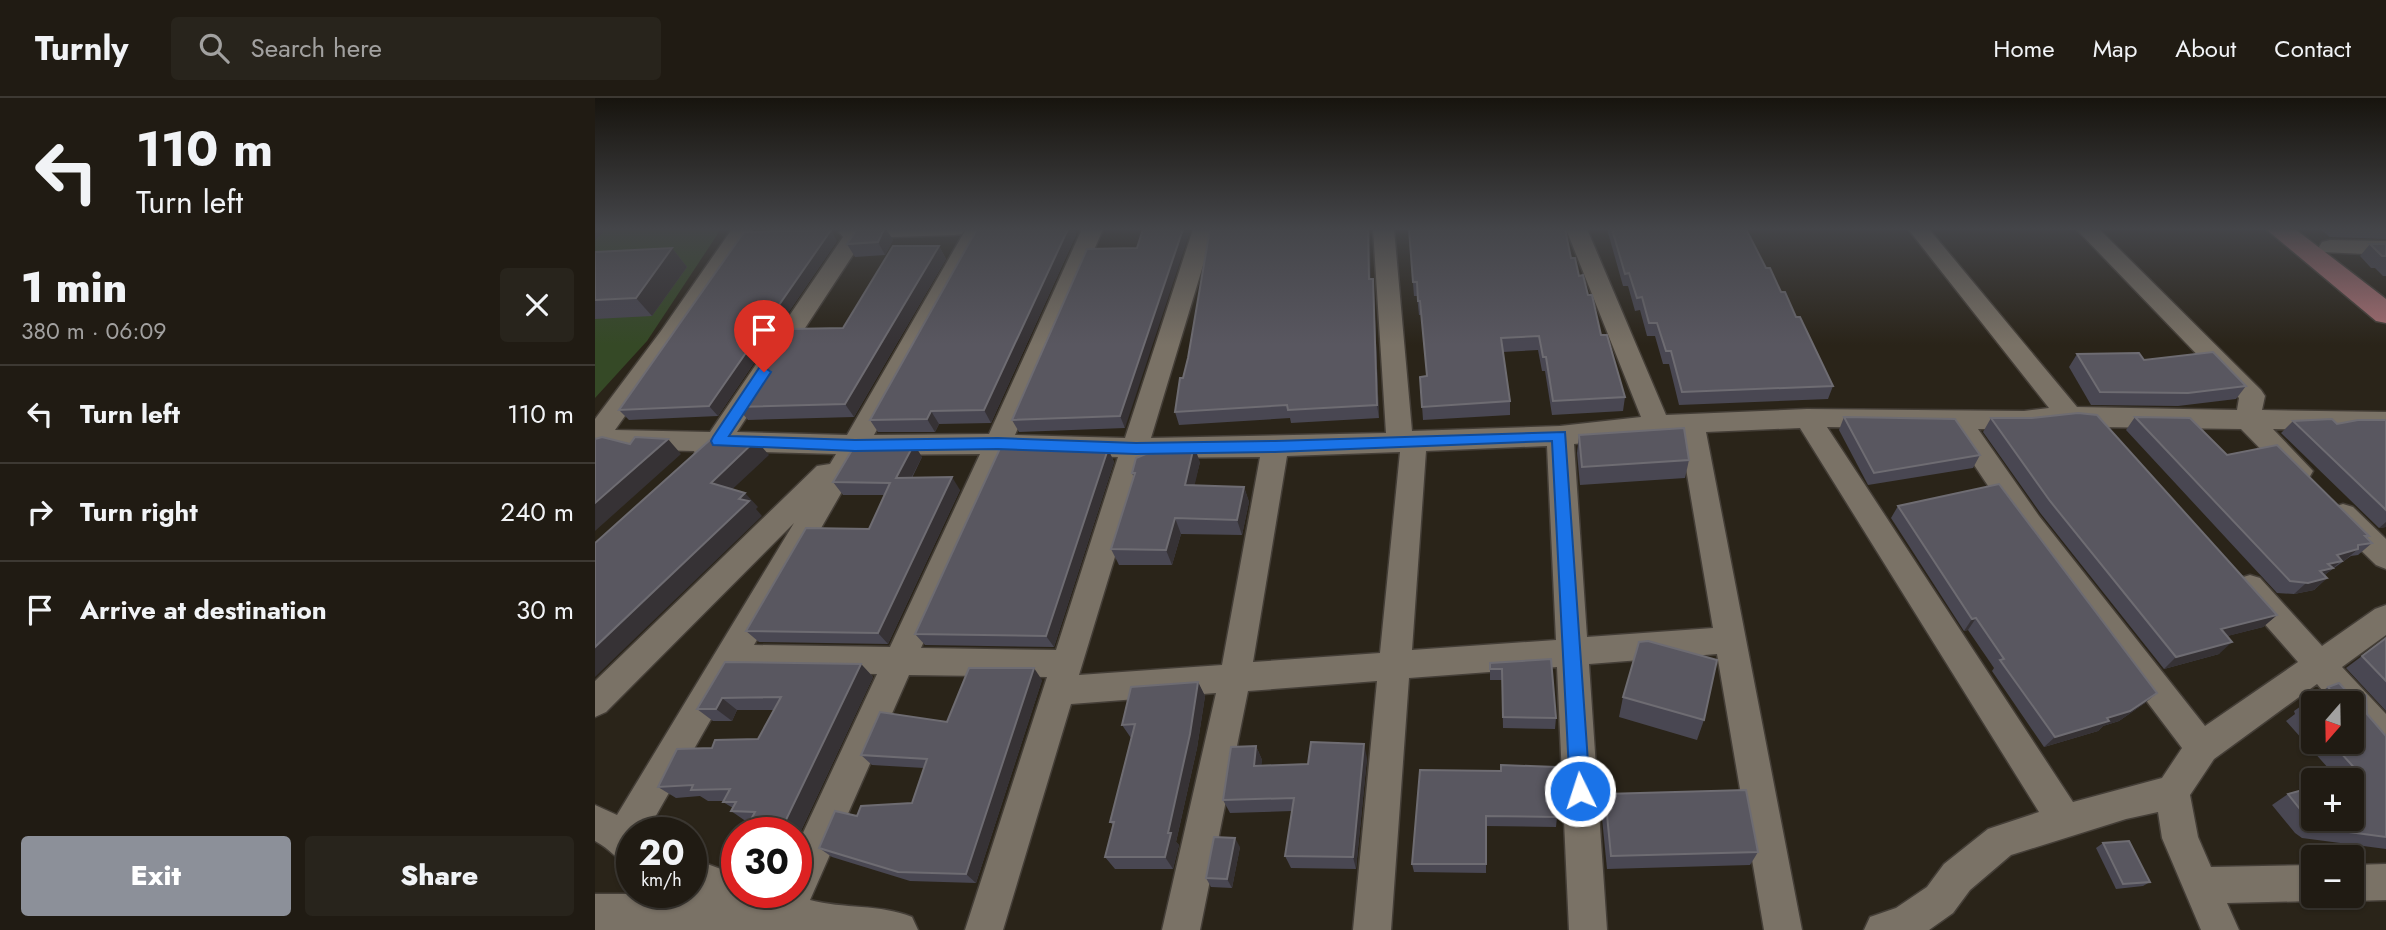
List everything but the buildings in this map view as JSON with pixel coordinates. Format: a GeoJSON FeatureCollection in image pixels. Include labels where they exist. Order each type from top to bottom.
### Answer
{"type":"FeatureCollection","features":[{"type":"Feature","properties":{"kind":"main road"},"geometry":{"type":"LineString","coordinates":[[2328,268],[2386,314]]}},
{"type":"Feature","properties":{"kind":"main road"},"geometry":{"type":"LineString","coordinates":[[2356,268],[2386,292]]}},
{"type":"Feature","properties":{"kind":"street"},"geometry":{"type":"LineString","coordinates":[[595,438],[722,268]]}},
{"type":"Feature","properties":{"kind":"street"},"geometry":{"type":"LineString","coordinates":[[687,469],[718,441],[833,268]]}},
{"type":"Feature","properties":{"kind":"street"},"geometry":{"type":"LineString","coordinates":[[629,817],[730,658],[955,268]]}},
{"type":"Feature","properties":{"kind":"street"},"geometry":{"type":"LineString","coordinates":[[812,855],[1075,268]]}},
{"type":"Feature","properties":{"kind":"street"},"geometry":{"type":"LineString","coordinates":[[984,930],[1191,268]]}},
{"type":"Feature","properties":{"kind":"street"},"geometry":{"type":"LineString","coordinates":[[1372,930],[1396,663],[1407,441],[1387,268]]}},
{"type":"Feature","properties":{"kind":"street"},"geometry":{"type":"LineString","coordinates":[[1592,268],[1657,425]]}},
{"type":"Feature","properties":{"kind":"street"},"geometry":{"type":"LineString","coordinates":[[1952,268],[2082,416],[2123,447]]}},
{"type":"Feature","properties":{"kind":"street"},"geometry":{"type":"LineString","coordinates":[[2125,268],[2252,396],[2248,420]]}},
{"type":"Feature","properties":{"kind":"street"},"geometry":{"type":"LineString","coordinates":[[595,445],[617,439],[855,445],[1275,447],[1560,436],[1657,425],[1807,418],[2024,420],[2082,416],[2385,421]]}},
{"type":"Feature","properties":{"kind":"street"},"geometry":{"type":"LineString","coordinates":[[1807,418],[2065,821]]}},
{"type":"Feature","properties":{"kind":"street"},"geometry":{"type":"LineString","coordinates":[[1957,419],[2029,524],[2202,748]]}},
{"type":"Feature","properties":{"kind":"street"},"geometry":{"type":"LineString","coordinates":[[2248,420],[2386,557]]}},
{"type":"Feature","properties":{"kind":"street"},"geometry":{"type":"LineString","coordinates":[[1691,424],[1783,930]]}},
{"type":"Feature","properties":{"kind":"street"},"geometry":{"type":"LineString","coordinates":[[1560,436],[1588,930]]}},
{"type":"Feature","properties":{"kind":"street"},"geometry":{"type":"LineString","coordinates":[[595,702],[855,445]]}},
{"type":"Feature","properties":{"kind":"street"},"geometry":{"type":"LineString","coordinates":[[1181,930],[1235,678],[1275,447]]}},
{"type":"Feature","properties":{"kind":"street"},"geometry":{"type":"LineString","coordinates":[[2232,568],[2386,738]]}},
{"type":"Feature","properties":{"kind":"street"},"geometry":{"type":"LineString","coordinates":[[2220,930],[2179,838],[2172,792],[2202,748],[2386,618]]}},
{"type":"Feature","properties":{"kind":"street"},"geometry":{"type":"LineString","coordinates":[[730,658],[898,662],[1064,677],[1235,678],[1396,663],[1731,640]]}},
{"type":"Feature","properties":{"kind":"street"},"geometry":{"type":"LineString","coordinates":[[1883,930],[1905,924],[1940,900],[1957,877],[2001,841],[2126,802],[2172,792]]}},
{"type":"Feature","properties":{"kind":"street"},"geometry":{"type":"LineString","coordinates":[[2364,883],[2386,882]]}},
{"type":"Feature","properties":{"kind":"street"},"geometry":{"type":"LineString","coordinates":[[2199,885],[2301,883]]}},
{"type":"Feature","properties":{"kind":"street"},"geometry":{"type":"LineString","coordinates":[[595,913],[734,908]]}},
{"type":"Feature","properties":{"kind":"street"},"geometry":{"type":"LineString","coordinates":[[794,908],[832,925],[899,930]]}},
{"type":"Feature","properties":{"kind":"green space"},"geometry":{"type":"Polygon","coordinates":[[[595,268],[695,268],[647,341],[595,398],[595,268]]]}},
{"type":"Feature","properties":{"kind":"route"},"geometry":{"type":"LineString","coordinates":[[764,372],[718,441],[1136,448],[1275,447],[1560,436],[1580,791]]}}]}
